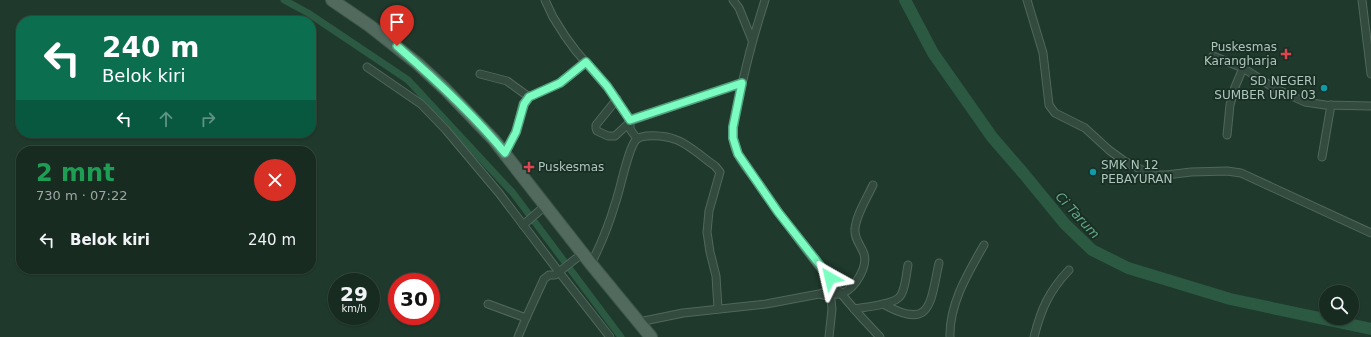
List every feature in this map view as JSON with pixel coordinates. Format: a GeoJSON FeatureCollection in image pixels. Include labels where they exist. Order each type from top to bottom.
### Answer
{"type":"FeatureCollection","features":[{"type":"Feature","properties":{"kind":"main road"},"geometry":{"type":"LineString","coordinates":[[332,0],[370,26],[418,64],[468,112],[505,153],[543,207],[581,255],[591,264],[651,337]]}},
{"type":"Feature","properties":{"kind":"street"},"geometry":{"type":"LineString","coordinates":[[545,0],[558,26],[617,99],[630,121],[630,129],[637,139]]}},
{"type":"Feature","properties":{"kind":"street"},"geometry":{"type":"LineString","coordinates":[[733,0],[752,40]]}},
{"type":"Feature","properties":{"kind":"street"},"geometry":{"type":"LineString","coordinates":[[765,0],[752,40],[733,127],[733,138],[738,154],[778,212],[854,309],[880,337]]}},
{"type":"Feature","properties":{"kind":"street"},"geometry":{"type":"LineString","coordinates":[[1026,0],[1043,54],[1048,99],[1051,109],[1059,115],[1085,128],[1108,150],[1124,161],[1145,172],[1158,175],[1216,171],[1241,173],[1371,233]]}},
{"type":"Feature","properties":{"kind":"street"},"geometry":{"type":"LineString","coordinates":[[1362,0],[1371,74]]}},
{"type":"Feature","properties":{"kind":"street"},"geometry":{"type":"LineString","coordinates":[[1213,56],[1244,68],[1274,88],[1305,102],[1312,104],[1371,106]]}},
{"type":"Feature","properties":{"kind":"street"},"geometry":{"type":"LineString","coordinates":[[505,153],[516,132],[524,104],[529,97],[560,83],[586,62]]}},
{"type":"Feature","properties":{"kind":"street"},"geometry":{"type":"LineString","coordinates":[[367,67],[421,104],[432,115],[525,223],[610,337]]}},
{"type":"Feature","properties":{"kind":"street"},"geometry":{"type":"LineString","coordinates":[[1227,135],[1230,105],[1235,87],[1244,68]]}},
{"type":"Feature","properties":{"kind":"street"},"geometry":{"type":"LineString","coordinates":[[480,74],[507,81],[529,97]]}},
{"type":"Feature","properties":{"kind":"street"},"geometry":{"type":"LineString","coordinates":[[617,99],[596,124],[597,131],[608,136],[615,136],[630,121],[742,83]]}},
{"type":"Feature","properties":{"kind":"street"},"geometry":{"type":"LineString","coordinates":[[1322,157],[1331,105]]}},
{"type":"Feature","properties":{"kind":"street"},"geometry":{"type":"LineString","coordinates":[[591,264],[605,235],[630,150],[637,139],[650,136],[674,138],[719,170],[709,211],[707,232],[716,276],[718,308]]}},
{"type":"Feature","properties":{"kind":"street"},"geometry":{"type":"LineString","coordinates":[[639,322],[718,308],[766,304],[820,294],[842,294],[859,278],[864,268],[865,256],[856,238],[855,229],[873,185]]}},
{"type":"Feature","properties":{"kind":"street"},"geometry":{"type":"LineString","coordinates":[[525,223],[543,207]]}},
{"type":"Feature","properties":{"kind":"street"},"geometry":{"type":"LineString","coordinates":[[950,337],[952,316],[958,292],[984,245]]}},
{"type":"Feature","properties":{"kind":"street"},"geometry":{"type":"LineString","coordinates":[[518,337],[544,279],[549,275],[555,275],[581,255]]}},
{"type":"Feature","properties":{"kind":"street"},"geometry":{"type":"LineString","coordinates":[[883,304],[907,315],[922,314],[926,310],[931,298],[940,263]]}},
{"type":"Feature","properties":{"kind":"street"},"geometry":{"type":"LineString","coordinates":[[854,309],[883,304],[898,299],[901,296],[908,264]]}},
{"type":"Feature","properties":{"kind":"street"},"geometry":{"type":"LineString","coordinates":[[1034,337],[1048,296],[1069,270]]}},
{"type":"Feature","properties":{"kind":"street"},"geometry":{"type":"LineString","coordinates":[[820,294],[828,296],[831,300],[832,309],[829,337]]}},
{"type":"Feature","properties":{"kind":"street"},"geometry":{"type":"LineString","coordinates":[[488,304],[526,318]]}},
{"type":"Feature","properties":{"kind":"waterway"},"geometry":{"type":"LineString","coordinates":[[284,0],[312,16]]}},
{"type":"Feature","properties":{"kind":"waterway","name":"Ci Tarum"},"geometry":{"type":"LineString","coordinates":[[905,0],[933,53],[992,137],[1065,224],[1092,250],[1128,268],[1230,299],[1371,329]]}},
{"type":"Feature","properties":{"kind":"waterway"},"geometry":{"type":"LineString","coordinates":[[316,18],[408,80],[513,193],[621,337]]}},
{"type":"Feature","properties":{"kind":"place","name":"Puskesmas Karangharja"},"geometry":{"type":"Point","coordinates":[1286,54]}},
{"type":"Feature","properties":{"kind":"place","name":"SD NEGERI SUMBER URIP 03"},"geometry":{"type":"Point","coordinates":[1324,88]}},
{"type":"Feature","properties":{"kind":"place","name":"Puskesmas"},"geometry":{"type":"Point","coordinates":[529,167]}},
{"type":"Feature","properties":{"kind":"place","name":"SMK N 12 PEBAYURAN"},"geometry":{"type":"Point","coordinates":[1093,172]}},
{"type":"Feature","properties":{"kind":"route"},"geometry":{"type":"LineString","coordinates":[[397,46],[445,89],[505,153],[516,132],[521,110],[529,97],[560,83],[574,70],[586,62],[617,99],[630,120],[742,83],[733,127],[734,145],[738,154],[778,212],[830,278]]}}]}
